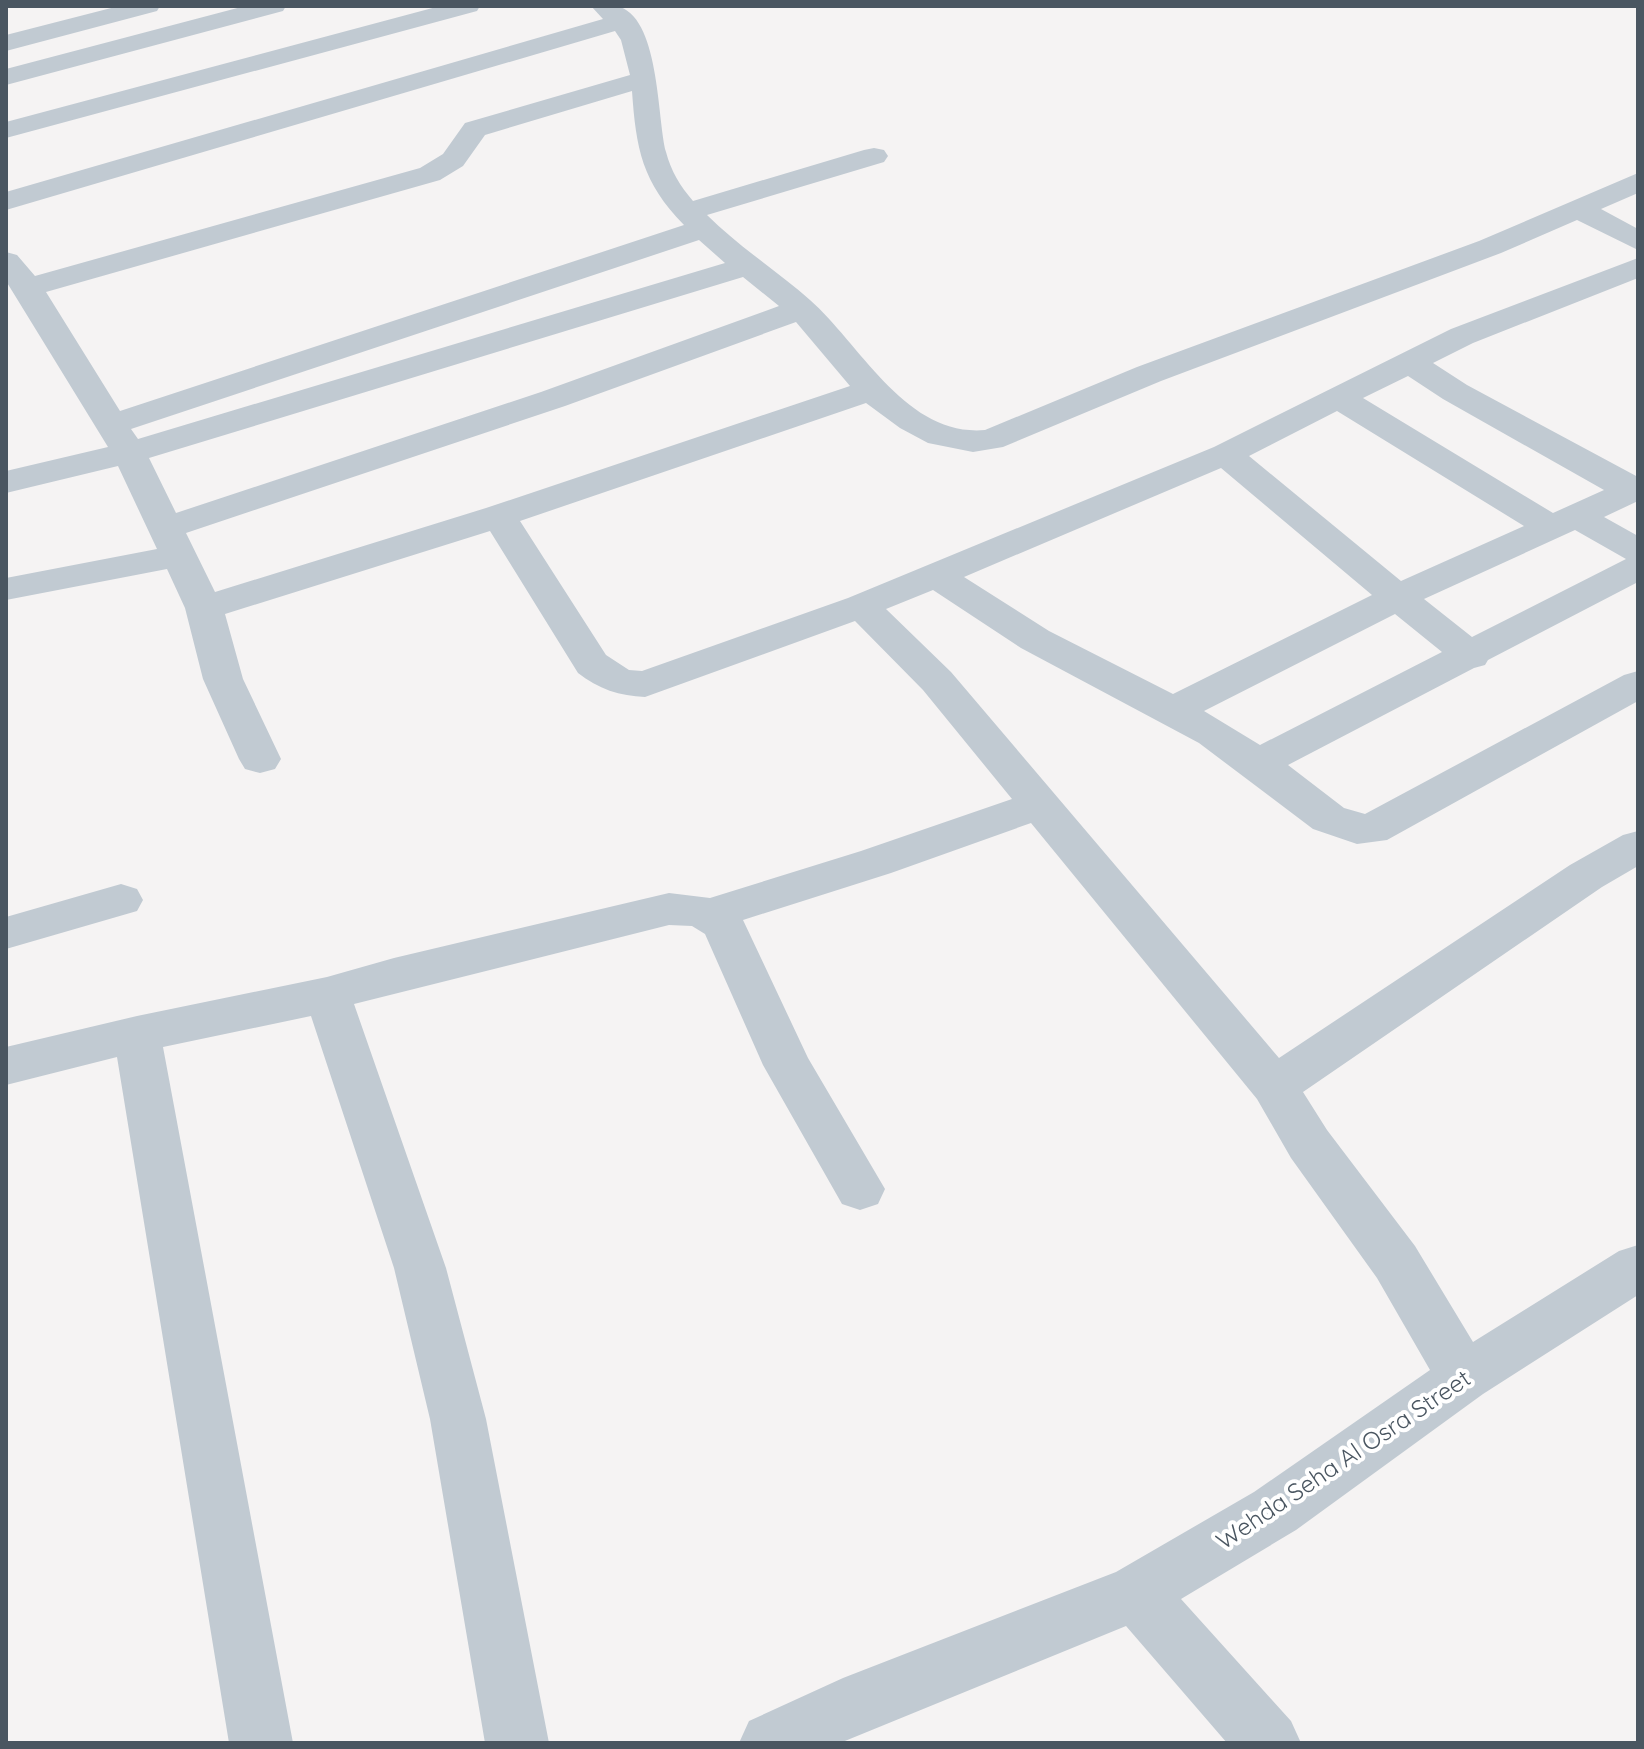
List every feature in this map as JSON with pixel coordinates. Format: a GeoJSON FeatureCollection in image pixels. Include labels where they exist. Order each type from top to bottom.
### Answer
{"type":"FeatureCollection","features":[{"type":"Feature","properties":{"kind":"street"},"geometry":{"type":"LineString","coordinates":[[6,43],[148,6]]}},
{"type":"Feature","properties":{"kind":"street"},"geometry":{"type":"LineString","coordinates":[[6,77],[274,6]]}},
{"type":"Feature","properties":{"kind":"street"},"geometry":{"type":"LineString","coordinates":[[6,108],[382,6]]}},
{"type":"Feature","properties":{"kind":"street"},"geometry":{"type":"LineString","coordinates":[[6,130],[468,6]]}},
{"type":"Feature","properties":{"kind":"street"},"geometry":{"type":"LineString","coordinates":[[6,201],[617,11],[641,56],[648,138],[658,172],[671,193],[748,266],[801,309],[871,390],[936,435],[967,444],[991,440],[1149,374],[1434,269],[1638,182]]}},
{"type":"Feature","properties":{"kind":"street"},"geometry":{"type":"LineString","coordinates":[[28,288],[430,174],[448,166],[459,156],[475,129],[644,79]]}},
{"type":"Feature","properties":{"kind":"street"},"geometry":{"type":"LineString","coordinates":[[6,482],[697,219],[874,156]]}},
{"type":"Feature","properties":{"kind":"street"},"geometry":{"type":"LineString","coordinates":[[1577,208],[1638,241]]}},
{"type":"Feature","properties":{"kind":"street"},"geometry":{"type":"LineString","coordinates":[[6,261],[28,288],[121,438],[204,608],[223,679],[260,759]]}},
{"type":"Feature","properties":{"kind":"street"},"geometry":{"type":"LineString","coordinates":[[121,438],[748,266]]}},
{"type":"Feature","properties":{"kind":"street"},"geometry":{"type":"LineString","coordinates":[[499,516],[592,664],[609,678],[623,684],[659,681],[861,606],[1226,454],[1462,336],[1638,267]]}},
{"type":"Feature","properties":{"kind":"street"},"geometry":{"type":"LineString","coordinates":[[6,589],[172,542],[801,309]]}},
{"type":"Feature","properties":{"kind":"street"},"geometry":{"type":"LineString","coordinates":[[1410,362],[1455,392],[1635,489]]}},
{"type":"Feature","properties":{"kind":"street"},"geometry":{"type":"LineString","coordinates":[[204,608],[499,516],[871,390]]}},
{"type":"Feature","properties":{"kind":"street"},"geometry":{"type":"LineString","coordinates":[[1339,398],[1564,522],[1638,551]]}},
{"type":"Feature","properties":{"kind":"street"},"geometry":{"type":"LineString","coordinates":[[1226,454],[1331,546],[1400,596],[1471,656]]}},
{"type":"Feature","properties":{"kind":"street"},"geometry":{"type":"LineString","coordinates":[[1172,711],[1400,596],[1635,489]]}},
{"type":"Feature","properties":{"kind":"street"},"geometry":{"type":"LineString","coordinates":[[1258,763],[1471,656],[1638,567]]}},
{"type":"Feature","properties":{"kind":"street"},"geometry":{"type":"LineString","coordinates":[[936,575],[1048,647],[1172,711],[1258,763],[1332,820],[1359,831],[1372,829],[1638,684]]}},
{"type":"Feature","properties":{"kind":"street"},"geometry":{"type":"LineString","coordinates":[[861,606],[937,681],[1274,1086],[1309,1144],[1396,1262],[1464,1377]]}},
{"type":"Feature","properties":{"kind":"street"},"geometry":{"type":"LineString","coordinates":[[711,914],[876,862],[1041,804]]}},
{"type":"Feature","properties":{"kind":"street"},"geometry":{"type":"LineString","coordinates":[[1274,1086],[1586,876],[1638,846]]}},
{"type":"Feature","properties":{"kind":"street"},"geometry":{"type":"LineString","coordinates":[[6,933],[121,900]]}},
{"type":"Feature","properties":{"kind":"street"},"geometry":{"type":"LineString","coordinates":[[6,1066],[137,1034],[327,995],[394,975],[669,909],[695,908],[711,914],[723,924],[787,1065],[860,1189]]}},
{"type":"Feature","properties":{"kind":"street"},"geometry":{"type":"LineString","coordinates":[[327,995],[420,1268],[458,1419],[517,1743]]}},
{"type":"Feature","properties":{"kind":"street"},"geometry":{"type":"LineString","coordinates":[[137,1034],[261,1743]]}},
{"type":"Feature","properties":{"kind":"street","name":"Wehda Seha Al Osra Street"},"geometry":{"type":"LineString","coordinates":[[771,1743],[843,1709],[1136,1593],[1275,1511],[1464,1377],[1638,1267]]}},
{"type":"Feature","properties":{"kind":"street"},"geometry":{"type":"LineString","coordinates":[[1136,1593],[1269,1743]]}}]}
